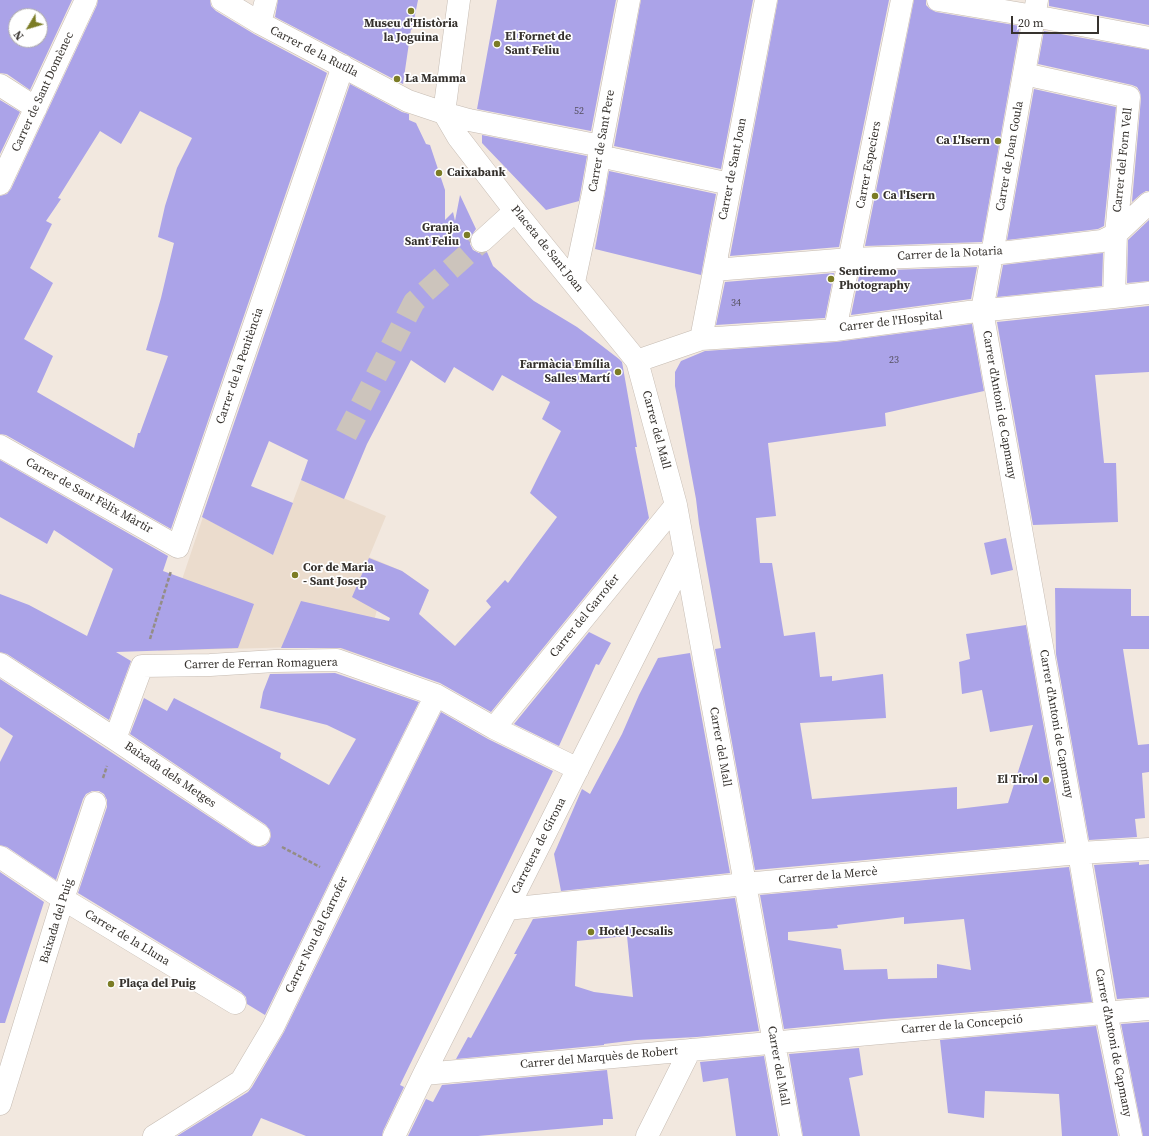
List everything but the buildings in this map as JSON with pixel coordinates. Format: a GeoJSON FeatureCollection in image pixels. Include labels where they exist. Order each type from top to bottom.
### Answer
{"type":"FeatureCollection","features":[{"type":"Feature","properties":{"kind":"street","name":"Carrer de Sant Domènec"},"geometry":{"type":"LineString","coordinates":[[0,184],[86,0]]}},
{"type":"Feature","properties":{"kind":"street","name":"Carrer de la Rutlla"},"geometry":{"type":"LineString","coordinates":[[222,0],[260,23],[408,100],[444,113]]}},
{"type":"Feature","properties":{"kind":"street"},"geometry":{"type":"LineString","coordinates":[[260,23],[266,0]]}},
{"type":"Feature","properties":{"kind":"street"},"geometry":{"type":"LineString","coordinates":[[444,113],[459,0]]}},
{"type":"Feature","properties":{"kind":"street","name":"Carrer de Sant Pere"},"geometry":{"type":"LineString","coordinates":[[574,282],[593,193],[629,0]]}},
{"type":"Feature","properties":{"kind":"street","name":"Carrer de Sant Joan"},"geometry":{"type":"LineString","coordinates":[[701,339],[766,0]]}},
{"type":"Feature","properties":{"kind":"street","name":"Carrer Especiers"},"geometry":{"type":"LineString","coordinates":[[835,330],[902,0]]}},
{"type":"Feature","properties":{"kind":"street"},"geometry":{"type":"LineString","coordinates":[[938,0],[1036,8],[1149,38]]}},
{"type":"Feature","properties":{"kind":"street","name":"Carrer de Joan Goula"},"geometry":{"type":"LineString","coordinates":[[982,311],[1036,8]]}},
{"type":"Feature","properties":{"kind":"street","name":"Carrer de la Penitència"},"geometry":{"type":"LineString","coordinates":[[178,547],[343,66]]}},
{"type":"Feature","properties":{"kind":"street","name":"Carrer del Forn Vell"},"geometry":{"type":"LineString","coordinates":[[1024,74],[1129,97],[1116,234]]}},
{"type":"Feature","properties":{"kind":"street"},"geometry":{"type":"LineString","coordinates":[[0,85],[36,108]]}},
{"type":"Feature","properties":{"kind":"street","name":"Placeta de Sant Joan"},"geometry":{"type":"LineString","coordinates":[[444,113],[464,129],[516,211],[637,361]]}},
{"type":"Feature","properties":{"kind":"street"},"geometry":{"type":"LineString","coordinates":[[464,129],[600,151],[730,184]]}},
{"type":"Feature","properties":{"kind":"street","name":"Carrer de la Notaria"},"geometry":{"type":"LineString","coordinates":[[714,270],[850,259],[992,254],[1102,241],[1116,234],[1149,203]]}},
{"type":"Feature","properties":{"kind":"street"},"geometry":{"type":"LineString","coordinates":[[482,241],[516,211]]}},
{"type":"Feature","properties":{"kind":"street"},"geometry":{"type":"LineString","coordinates":[[1114,298],[1116,234]]}},
{"type":"Feature","properties":{"kind":"street","name":"Carrer de l'Hospital"},"geometry":{"type":"LineString","coordinates":[[637,361],[701,339],[835,330],[982,311],[1114,298],[1149,293]]}},
{"type":"Feature","properties":{"kind":"street","name":"Carrer d'Antoni de Capmany"},"geometry":{"type":"LineString","coordinates":[[982,311],[1106,1012],[1131,1136]]}},
{"type":"Feature","properties":{"kind":"street","name":"Carrer del Mall"},"geometry":{"type":"LineString","coordinates":[[637,361],[676,505],[791,1136]]}},
{"type":"Feature","properties":{"kind":"street","name":"Carrer de Sant Fèlix Màrtir"},"geometry":{"type":"LineString","coordinates":[[0,446],[178,547]]}},
{"type":"Feature","properties":{"kind":"street","name":"Carrer del Garrofer"},"geometry":{"type":"LineString","coordinates":[[494,728],[676,505]]}},
{"type":"Feature","properties":{"kind":"street","name":"Carretera de Girona"},"geometry":{"type":"LineString","coordinates":[[394,1136],[685,556]]}},
{"type":"Feature","properties":{"kind":"street","name":"Carrer de Ferran Romaguera"},"geometry":{"type":"LineString","coordinates":[[142,666],[337,660],[436,695],[494,728],[578,769]]}},
{"type":"Feature","properties":{"kind":"street","name":"Baixada dels Metges"},"geometry":{"type":"LineString","coordinates":[[0,664],[259,835]]}},
{"type":"Feature","properties":{"kind":"street"},"geometry":{"type":"LineString","coordinates":[[115,739],[142,666]]}},
{"type":"Feature","properties":{"kind":"street","name":"Carrer Nou del Garrofer"},"geometry":{"type":"LineString","coordinates":[[154,1136],[241,1081],[273,1027],[436,695]]}},
{"type":"Feature","properties":{"kind":"street","name":"Baixada del Puig"},"geometry":{"type":"LineString","coordinates":[[0,1104],[6,1059],[63,899],[95,803]]}},
{"type":"Feature","properties":{"kind":"street","name":"Carrer de la Mercè"},"geometry":{"type":"LineString","coordinates":[[507,909],[745,884],[1079,853],[1149,849]]}},
{"type":"Feature","properties":{"kind":"street","name":"Carrer de la Lluna"},"geometry":{"type":"LineString","coordinates":[[0,857],[63,899],[235,1003]]}},
{"type":"Feature","properties":{"kind":"street","name":"Carrer de la Concepció"},"geometry":{"type":"LineString","coordinates":[[774,1042],[1149,1008]]}},
{"type":"Feature","properties":{"kind":"street","name":"Carrer del Marquès de Robert"},"geometry":{"type":"LineString","coordinates":[[424,1074],[774,1042]]}},
{"type":"Feature","properties":{"kind":"street"},"geometry":{"type":"LineString","coordinates":[[647,1136],[690,1050]]}},
{"type":"Feature","properties":{"kind":"path"},"geometry":{"type":"LineString","coordinates":[[142,666],[178,547]]}},
{"type":"Feature","properties":{"kind":"path"},"geometry":{"type":"LineString","coordinates":[[95,803],[115,739]]}},
{"type":"Feature","properties":{"kind":"path"},"geometry":{"type":"LineString","coordinates":[[259,835],[344,880]]}},
{"type":"Feature","properties":{"kind":"shaded area","name":"Cor de Maria - Sant Josep"},"geometry":{"type":"Polygon","coordinates":[[[301,480],[386,516],[369,557],[402,571],[429,590],[420,611],[381,594],[372,629],[409,671],[332,646],[158,651],[203,517],[273,555],[301,480]]]}},
{"type":"Feature","properties":{"kind":"tunnel"},"geometry":{"type":"LineString","coordinates":[[346,435],[414,302],[482,241]]}},
{"type":"Feature","properties":{"kind":"place","name":"Museu d'Història la Joguina"},"geometry":{"type":"Point","coordinates":[411,11]}},
{"type":"Feature","properties":{"kind":"place","name":"El Fornet de Sant Feliu"},"geometry":{"type":"Point","coordinates":[497,44]}},
{"type":"Feature","properties":{"kind":"place","name":"La Mamma"},"geometry":{"type":"Point","coordinates":[397,79]}},
{"type":"Feature","properties":{"kind":"place","name":"Ca L'Isern"},"geometry":{"type":"Point","coordinates":[998,141]}},
{"type":"Feature","properties":{"kind":"place","name":"Caixabank"},"geometry":{"type":"Point","coordinates":[439,173]}},
{"type":"Feature","properties":{"kind":"place","name":"Ca l'Isern"},"geometry":{"type":"Point","coordinates":[875,196]}},
{"type":"Feature","properties":{"kind":"place","name":"Granja Sant Feliu"},"geometry":{"type":"Point","coordinates":[467,235]}},
{"type":"Feature","properties":{"kind":"place","name":"Sentiremo Photography"},"geometry":{"type":"Point","coordinates":[831,279]}},
{"type":"Feature","properties":{"kind":"place","name":"Farmàcia Emília Salles Martí"},"geometry":{"type":"Point","coordinates":[618,372]}},
{"type":"Feature","properties":{"kind":"place","name":"Cor de Maria - Sant Josep"},"geometry":{"type":"Point","coordinates":[295,575]}},
{"type":"Feature","properties":{"kind":"place","name":"El Tirol"},"geometry":{"type":"Point","coordinates":[1046,780]}},
{"type":"Feature","properties":{"kind":"place","name":"Hotel Jecsalis"},"geometry":{"type":"Point","coordinates":[591,932]}},
{"type":"Feature","properties":{"kind":"place","name":"Plaça del Puig"},"geometry":{"type":"Point","coordinates":[111,984]}}]}
